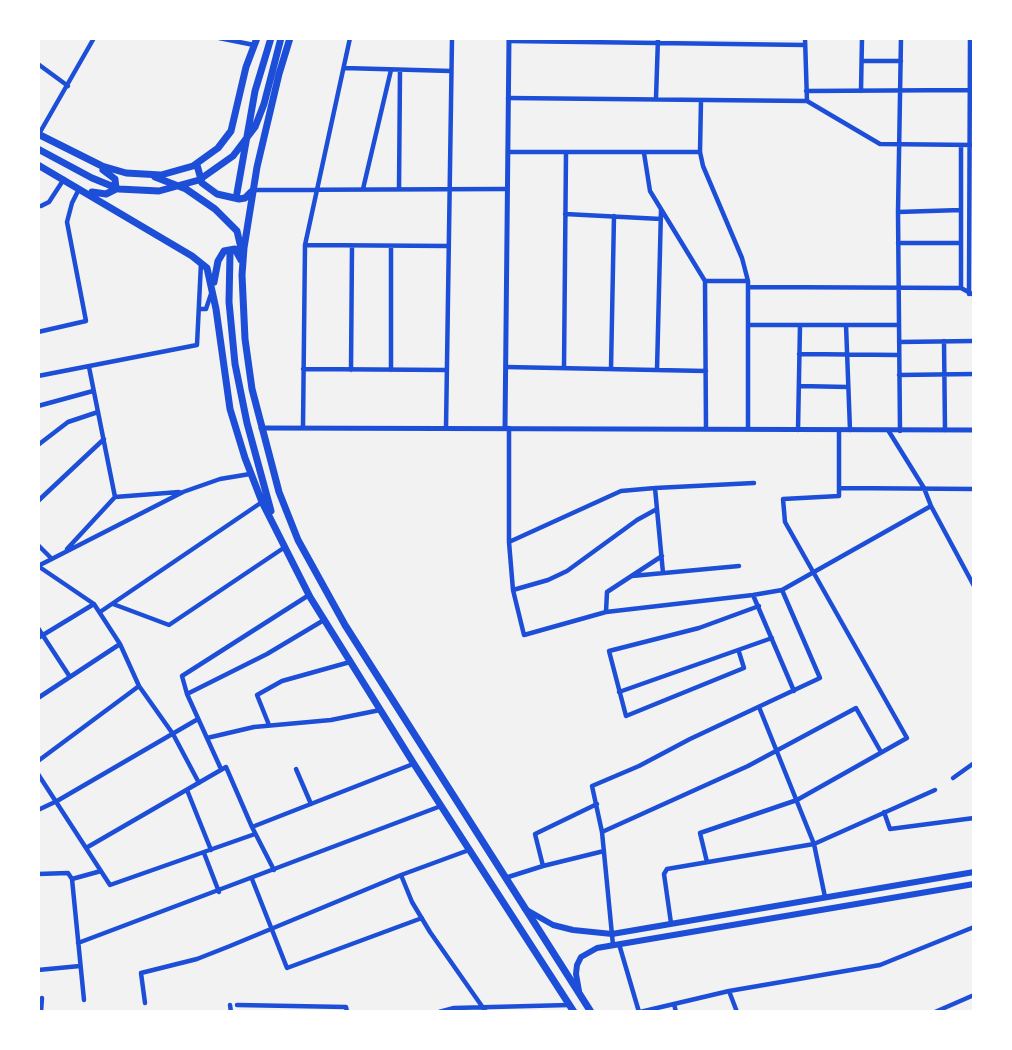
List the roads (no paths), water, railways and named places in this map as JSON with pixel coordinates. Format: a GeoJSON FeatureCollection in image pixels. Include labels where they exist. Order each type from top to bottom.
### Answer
{"type":"FeatureCollection","features":[{"type":"Feature","properties":{"kind":"main road"},"geometry":{"type":"LineString","coordinates":[[237,193],[255,91],[271,38]]}},
{"type":"Feature","properties":{"kind":"main road"},"geometry":{"type":"LineString","coordinates":[[38,149],[112,187],[139,192],[177,188],[210,174],[233,156],[255,127],[264,104],[281,38]]}},
{"type":"Feature","properties":{"kind":"main road"},"geometry":{"type":"LineString","coordinates":[[242,275],[253,190],[279,74],[290,38]]}},
{"type":"Feature","properties":{"kind":"main road"},"geometry":{"type":"LineString","coordinates":[[39,134],[119,172],[148,175],[170,173],[197,165],[218,148],[231,131],[246,67],[256,42]]}},
{"type":"Feature","properties":{"kind":"main road"},"geometry":{"type":"LineString","coordinates":[[79,188],[102,194],[116,189],[113,177],[88,159]]}},
{"type":"Feature","properties":{"kind":"main road"},"geometry":{"type":"LineString","coordinates":[[38,164],[204,265],[213,291],[230,410],[250,474],[262,502],[324,620],[572,1008]]}},
{"type":"Feature","properties":{"kind":"main road"},"geometry":{"type":"LineString","coordinates":[[197,165],[202,183],[217,194],[241,199],[253,190]]}},
{"type":"Feature","properties":{"kind":"main road"},"geometry":{"type":"LineString","coordinates":[[148,175],[179,185],[221,214],[239,235],[243,259]]}},
{"type":"Feature","properties":{"kind":"main road"},"geometry":{"type":"LineString","coordinates":[[213,291],[218,261],[226,249],[233,249],[239,253],[248,364],[261,428],[284,508],[307,559],[345,625],[591,1012]]}},
{"type":"Feature","properties":{"kind":"main road"},"geometry":{"type":"LineString","coordinates":[[230,254],[230,318],[236,374],[274,524]]}},
{"type":"Feature","properties":{"kind":"main road"},"geometry":{"type":"LineString","coordinates":[[448,817],[461,809]]}},
{"type":"Feature","properties":{"kind":"main road"},"geometry":{"type":"LineString","coordinates":[[524,908],[553,925],[612,934],[974,872]]}},
{"type":"Feature","properties":{"kind":"main road"},"geometry":{"type":"LineString","coordinates":[[581,996],[576,974],[581,957],[597,948],[974,884]]}},
{"type":"Feature","properties":{"kind":"street"},"geometry":{"type":"LineString","coordinates":[[39,134],[94,38]]}},
{"type":"Feature","properties":{"kind":"street"},"geometry":{"type":"LineString","coordinates":[[219,38],[256,42]]}},
{"type":"Feature","properties":{"kind":"street"},"geometry":{"type":"LineString","coordinates":[[303,427],[304,245],[350,38]]}},
{"type":"Feature","properties":{"kind":"street"},"geometry":{"type":"LineString","coordinates":[[446,428],[452,38]]}},
{"type":"Feature","properties":{"kind":"street"},"geometry":{"type":"LineString","coordinates":[[861,91],[862,38]]}},
{"type":"Feature","properties":{"kind":"street"},"geometry":{"type":"LineString","coordinates":[[900,431],[898,212],[901,38]]}},
{"type":"Feature","properties":{"kind":"street"},"geometry":{"type":"LineString","coordinates":[[807,101],[805,41],[509,40],[506,367],[509,541],[513,590],[524,635],[606,612],[782,590],[931,506]]}},
{"type":"Feature","properties":{"kind":"street"},"geometry":{"type":"LineString","coordinates":[[656,98],[658,41]]}},
{"type":"Feature","properties":{"kind":"street"},"geometry":{"type":"LineString","coordinates":[[971,42],[971,294]]}},
{"type":"Feature","properties":{"kind":"street"},"geometry":{"type":"LineString","coordinates":[[862,61],[901,61]]}},
{"type":"Feature","properties":{"kind":"street"},"geometry":{"type":"LineString","coordinates":[[38,64],[68,86]]}},
{"type":"Feature","properties":{"kind":"street"},"geometry":{"type":"LineString","coordinates":[[344,68],[452,71]]}},
{"type":"Feature","properties":{"kind":"street"},"geometry":{"type":"LineString","coordinates":[[363,189],[391,70]]}},
{"type":"Feature","properties":{"kind":"street"},"geometry":{"type":"LineString","coordinates":[[399,189],[400,70]]}},
{"type":"Feature","properties":{"kind":"street"},"geometry":{"type":"LineString","coordinates":[[806,91],[969,90]]}},
{"type":"Feature","properties":{"kind":"street"},"geometry":{"type":"LineString","coordinates":[[508,98],[807,101],[880,144],[971,145]]}},
{"type":"Feature","properties":{"kind":"street"},"geometry":{"type":"LineString","coordinates":[[701,100],[700,152],[703,166],[742,258],[749,284],[748,429]]}},
{"type":"Feature","properties":{"kind":"street"},"geometry":{"type":"LineString","coordinates":[[961,145],[961,288]]}},
{"type":"Feature","properties":{"kind":"street"},"geometry":{"type":"LineString","coordinates":[[508,152],[700,152]]}},
{"type":"Feature","properties":{"kind":"street"},"geometry":{"type":"LineString","coordinates":[[564,368],[566,153]]}},
{"type":"Feature","properties":{"kind":"street"},"geometry":{"type":"LineString","coordinates":[[644,153],[650,191],[705,281],[706,429]]}},
{"type":"Feature","properties":{"kind":"street"},"geometry":{"type":"LineString","coordinates":[[41,206],[49,202],[64,179]]}},
{"type":"Feature","properties":{"kind":"street"},"geometry":{"type":"LineString","coordinates":[[38,331],[86,321],[67,222],[79,188]]}},
{"type":"Feature","properties":{"kind":"street"},"geometry":{"type":"LineString","coordinates":[[253,190],[507,190]]}},
{"type":"Feature","properties":{"kind":"street"},"geometry":{"type":"LineString","coordinates":[[657,370],[661,208]]}},
{"type":"Feature","properties":{"kind":"street"},"geometry":{"type":"LineString","coordinates":[[898,212],[961,210]]}},
{"type":"Feature","properties":{"kind":"street"},"geometry":{"type":"LineString","coordinates":[[565,214],[661,219]]}},
{"type":"Feature","properties":{"kind":"street"},"geometry":{"type":"LineString","coordinates":[[611,369],[614,216]]}},
{"type":"Feature","properties":{"kind":"street"},"geometry":{"type":"LineString","coordinates":[[898,243],[961,243]]}},
{"type":"Feature","properties":{"kind":"street"},"geometry":{"type":"LineString","coordinates":[[304,245],[449,246]]}},
{"type":"Feature","properties":{"kind":"street"},"geometry":{"type":"LineString","coordinates":[[351,370],[352,246]]}},
{"type":"Feature","properties":{"kind":"street"},"geometry":{"type":"LineString","coordinates":[[391,246],[391,370]]}},
{"type":"Feature","properties":{"kind":"street"},"geometry":{"type":"LineString","coordinates":[[38,376],[197,345],[204,265]]}},
{"type":"Feature","properties":{"kind":"street"},"geometry":{"type":"LineString","coordinates":[[705,281],[961,288],[971,294]]}},
{"type":"Feature","properties":{"kind":"street"},"geometry":{"type":"LineString","coordinates":[[199,309],[206,309],[213,291]]}},
{"type":"Feature","properties":{"kind":"street"},"geometry":{"type":"LineString","coordinates":[[748,325],[899,325]]}},
{"type":"Feature","properties":{"kind":"street"},"geometry":{"type":"LineString","coordinates":[[798,430],[800,325]]}},
{"type":"Feature","properties":{"kind":"street"},"geometry":{"type":"LineString","coordinates":[[846,325],[849,430]]}},
{"type":"Feature","properties":{"kind":"street"},"geometry":{"type":"LineString","coordinates":[[944,341],[945,431]]}},
{"type":"Feature","properties":{"kind":"street"},"geometry":{"type":"LineString","coordinates":[[899,342],[974,341]]}},
{"type":"Feature","properties":{"kind":"street"},"geometry":{"type":"LineString","coordinates":[[799,354],[899,355]]}},
{"type":"Feature","properties":{"kind":"street"},"geometry":{"type":"LineString","coordinates":[[89,367],[114,497]]}},
{"type":"Feature","properties":{"kind":"street"},"geometry":{"type":"LineString","coordinates":[[506,367],[706,371]]}},
{"type":"Feature","properties":{"kind":"street"},"geometry":{"type":"LineString","coordinates":[[303,369],[447,370]]}},
{"type":"Feature","properties":{"kind":"street"},"geometry":{"type":"LineString","coordinates":[[899,375],[974,374]]}},
{"type":"Feature","properties":{"kind":"street"},"geometry":{"type":"LineString","coordinates":[[799,386],[848,387]]}},
{"type":"Feature","properties":{"kind":"street"},"geometry":{"type":"LineString","coordinates":[[38,407],[93,391]]}},
{"type":"Feature","properties":{"kind":"street"},"geometry":{"type":"LineString","coordinates":[[38,445],[68,422],[98,412]]}},
{"type":"Feature","properties":{"kind":"street"},"geometry":{"type":"LineString","coordinates":[[261,428],[974,430]]}},
{"type":"Feature","properties":{"kind":"street"},"geometry":{"type":"LineString","coordinates":[[707,862],[700,833],[797,800],[908,738],[785,522],[783,499],[839,496],[839,430]]}},
{"type":"Feature","properties":{"kind":"street"},"geometry":{"type":"LineString","coordinates":[[888,430],[924,488],[974,586]]}},
{"type":"Feature","properties":{"kind":"street"},"geometry":{"type":"LineString","coordinates":[[38,501],[104,439]]}},
{"type":"Feature","properties":{"kind":"street"},"geometry":{"type":"LineString","coordinates":[[199,783],[173,734],[139,686],[120,644],[100,612],[94,604],[38,566],[183,492],[250,474]]}},
{"type":"Feature","properties":{"kind":"street"},"geometry":{"type":"LineString","coordinates":[[509,541],[621,491],[754,483]]}},
{"type":"Feature","properties":{"kind":"street"},"geometry":{"type":"LineString","coordinates":[[654,488],[663,573]]}},
{"type":"Feature","properties":{"kind":"street"},"geometry":{"type":"LineString","coordinates":[[839,488],[974,489]]}},
{"type":"Feature","properties":{"kind":"street"},"geometry":{"type":"LineString","coordinates":[[64,552],[114,497],[183,492]]}},
{"type":"Feature","properties":{"kind":"street"},"geometry":{"type":"LineString","coordinates":[[100,612],[262,502]]}},
{"type":"Feature","properties":{"kind":"street"},"geometry":{"type":"LineString","coordinates":[[513,590],[548,580],[567,571],[637,520],[657,509]]}},
{"type":"Feature","properties":{"kind":"street"},"geometry":{"type":"LineString","coordinates":[[38,545],[52,559]]}},
{"type":"Feature","properties":{"kind":"street"},"geometry":{"type":"LineString","coordinates":[[113,604],[169,625],[285,547]]}},
{"type":"Feature","properties":{"kind":"street"},"geometry":{"type":"LineString","coordinates":[[606,612],[607,592],[662,556]]}},
{"type":"Feature","properties":{"kind":"street"},"geometry":{"type":"LineString","coordinates":[[632,576],[739,566]]}},
{"type":"Feature","properties":{"kind":"street"},"geometry":{"type":"LineString","coordinates":[[782,590],[820,675],[818,680],[592,786],[602,832],[612,934],[640,1012],[729,991],[880,965],[974,927]]}},
{"type":"Feature","properties":{"kind":"street"},"geometry":{"type":"LineString","coordinates":[[221,769],[187,694],[182,676],[309,595]]}},
{"type":"Feature","properties":{"kind":"street"},"geometry":{"type":"LineString","coordinates":[[753,595],[794,691]]}},
{"type":"Feature","properties":{"kind":"street"},"geometry":{"type":"LineString","coordinates":[[41,637],[94,604]]}},
{"type":"Feature","properties":{"kind":"street"},"geometry":{"type":"LineString","coordinates":[[739,652],[744,668],[626,716],[609,651],[699,628],[759,606]]}},
{"type":"Feature","properties":{"kind":"street"},"geometry":{"type":"LineString","coordinates":[[187,694],[267,654],[324,620]]}},
{"type":"Feature","properties":{"kind":"street"},"geometry":{"type":"LineString","coordinates":[[38,628],[41,637],[70,677]]}},
{"type":"Feature","properties":{"kind":"street"},"geometry":{"type":"LineString","coordinates":[[619,692],[739,652],[772,638]]}},
{"type":"Feature","properties":{"kind":"street"},"geometry":{"type":"LineString","coordinates":[[38,698],[120,644]]}},
{"type":"Feature","properties":{"kind":"street"},"geometry":{"type":"LineString","coordinates":[[269,725],[257,695],[282,681],[350,662]]}},
{"type":"Feature","properties":{"kind":"street"},"geometry":{"type":"LineString","coordinates":[[38,761],[139,686]]}},
{"type":"Feature","properties":{"kind":"street"},"geometry":{"type":"LineString","coordinates":[[759,707],[814,844],[825,899]]}},
{"type":"Feature","properties":{"kind":"street"},"geometry":{"type":"LineString","coordinates":[[602,832],[777,751],[856,708],[881,752]]}},
{"type":"Feature","properties":{"kind":"street"},"geometry":{"type":"LineString","coordinates":[[207,738],[269,725],[331,720],[380,710]]}},
{"type":"Feature","properties":{"kind":"street"},"geometry":{"type":"LineString","coordinates":[[38,810],[57,802],[198,719]]}},
{"type":"Feature","properties":{"kind":"street"},"geometry":{"type":"LineString","coordinates":[[953,778],[974,763]]}},
{"type":"Feature","properties":{"kind":"street"},"geometry":{"type":"LineString","coordinates":[[252,827],[414,764]]}},
{"type":"Feature","properties":{"kind":"street"},"geometry":{"type":"LineString","coordinates":[[86,848],[226,767],[274,870]]}},
{"type":"Feature","properties":{"kind":"street"},"geometry":{"type":"LineString","coordinates":[[296,769],[311,804]]}},
{"type":"Feature","properties":{"kind":"street"},"geometry":{"type":"LineString","coordinates":[[38,774],[110,885],[255,834]]}},
{"type":"Feature","properties":{"kind":"street"},"geometry":{"type":"LineString","coordinates":[[187,790],[211,850]]}},
{"type":"Feature","properties":{"kind":"street"},"geometry":{"type":"LineString","coordinates":[[671,923],[665,871],[814,844],[935,790]]}},
{"type":"Feature","properties":{"kind":"street"},"geometry":{"type":"LineString","coordinates":[[543,866],[535,834],[597,804]]}},
{"type":"Feature","properties":{"kind":"street"},"geometry":{"type":"LineString","coordinates":[[78,943],[441,806]]}},
{"type":"Feature","properties":{"kind":"street"},"geometry":{"type":"LineString","coordinates":[[884,812],[890,829],[974,818]]}},
{"type":"Feature","properties":{"kind":"street"},"geometry":{"type":"LineString","coordinates":[[145,1003],[141,973],[197,959],[469,850]]}},
{"type":"Feature","properties":{"kind":"street"},"geometry":{"type":"LineString","coordinates":[[505,878],[604,851]]}},
{"type":"Feature","properties":{"kind":"street"},"geometry":{"type":"LineString","coordinates":[[204,853],[219,891]]}},
{"type":"Feature","properties":{"kind":"street"},"geometry":{"type":"LineString","coordinates":[[72,879],[101,871]]}},
{"type":"Feature","properties":{"kind":"street"},"geometry":{"type":"LineString","coordinates":[[38,874],[68,873],[72,879],[84,1000]]}},
{"type":"Feature","properties":{"kind":"street"},"geometry":{"type":"LineString","coordinates":[[401,875],[422,918],[486,1010]]}},
{"type":"Feature","properties":{"kind":"street"},"geometry":{"type":"LineString","coordinates":[[252,879],[286,968],[422,918]]}},
{"type":"Feature","properties":{"kind":"street"},"geometry":{"type":"LineString","coordinates":[[38,970],[80,966]]}},
{"type":"Feature","properties":{"kind":"street"},"geometry":{"type":"LineString","coordinates":[[729,991],[737,1012]]}},
{"type":"Feature","properties":{"kind":"street"},"geometry":{"type":"LineString","coordinates":[[935,1012],[974,995]]}},
{"type":"Feature","properties":{"kind":"street"},"geometry":{"type":"LineString","coordinates":[[41,1012],[42,998]]}},
{"type":"Feature","properties":{"kind":"street"},"geometry":{"type":"LineString","coordinates":[[674,1004],[676,1012]]}},
{"type":"Feature","properties":{"kind":"street"},"geometry":{"type":"LineString","coordinates":[[230,1005],[231,1012]]}},
{"type":"Feature","properties":{"kind":"street"},"geometry":{"type":"LineString","coordinates":[[237,1005],[346,1007],[347,1012]]}},
{"type":"Feature","properties":{"kind":"street"},"geometry":{"type":"LineString","coordinates":[[439,1012],[454,1008],[572,1008]]}}]}
